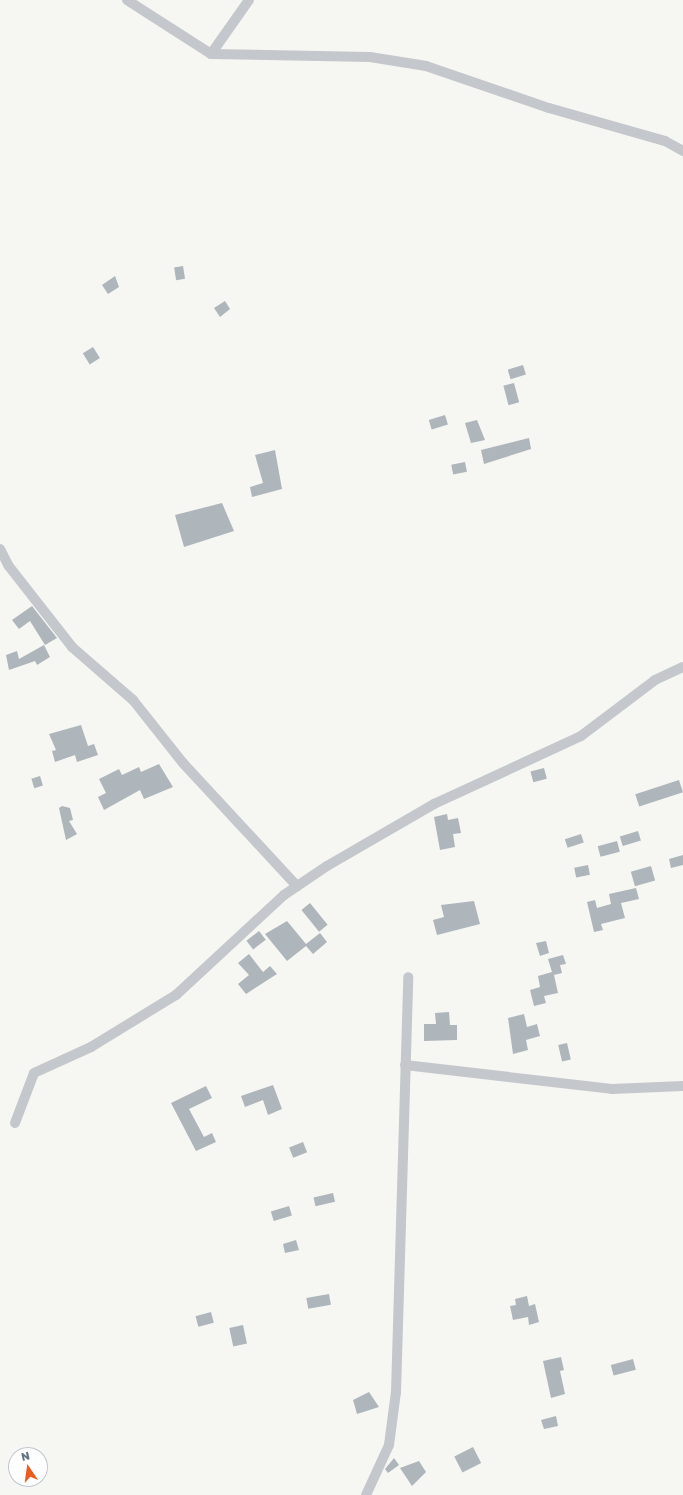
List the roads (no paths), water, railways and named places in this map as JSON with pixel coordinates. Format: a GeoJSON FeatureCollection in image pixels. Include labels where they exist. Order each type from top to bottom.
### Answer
{"type":"FeatureCollection","features":[{"type":"Feature","properties":{"kind":"street"},"geometry":{"type":"LineString","coordinates":[[127,0],[211,54],[370,57],[426,66],[549,108],[665,141],[683,151]]}},
{"type":"Feature","properties":{"kind":"street"},"geometry":{"type":"LineString","coordinates":[[211,54],[249,0]]}},
{"type":"Feature","properties":{"kind":"street"},"geometry":{"type":"LineString","coordinates":[[0,549],[8,565],[72,647],[133,700],[183,763],[298,886]]}},
{"type":"Feature","properties":{"kind":"street"},"geometry":{"type":"LineString","coordinates":[[15,1123],[34,1073],[91,1047],[176,995],[298,886],[434,804],[581,736],[655,680],[683,667]]}},
{"type":"Feature","properties":{"kind":"street"},"geometry":{"type":"LineString","coordinates":[[366,1495],[389,1445],[396,1392],[408,977]]}},
{"type":"Feature","properties":{"kind":"street"},"geometry":{"type":"LineString","coordinates":[[405,1065],[612,1089],[683,1086]]}}]}
